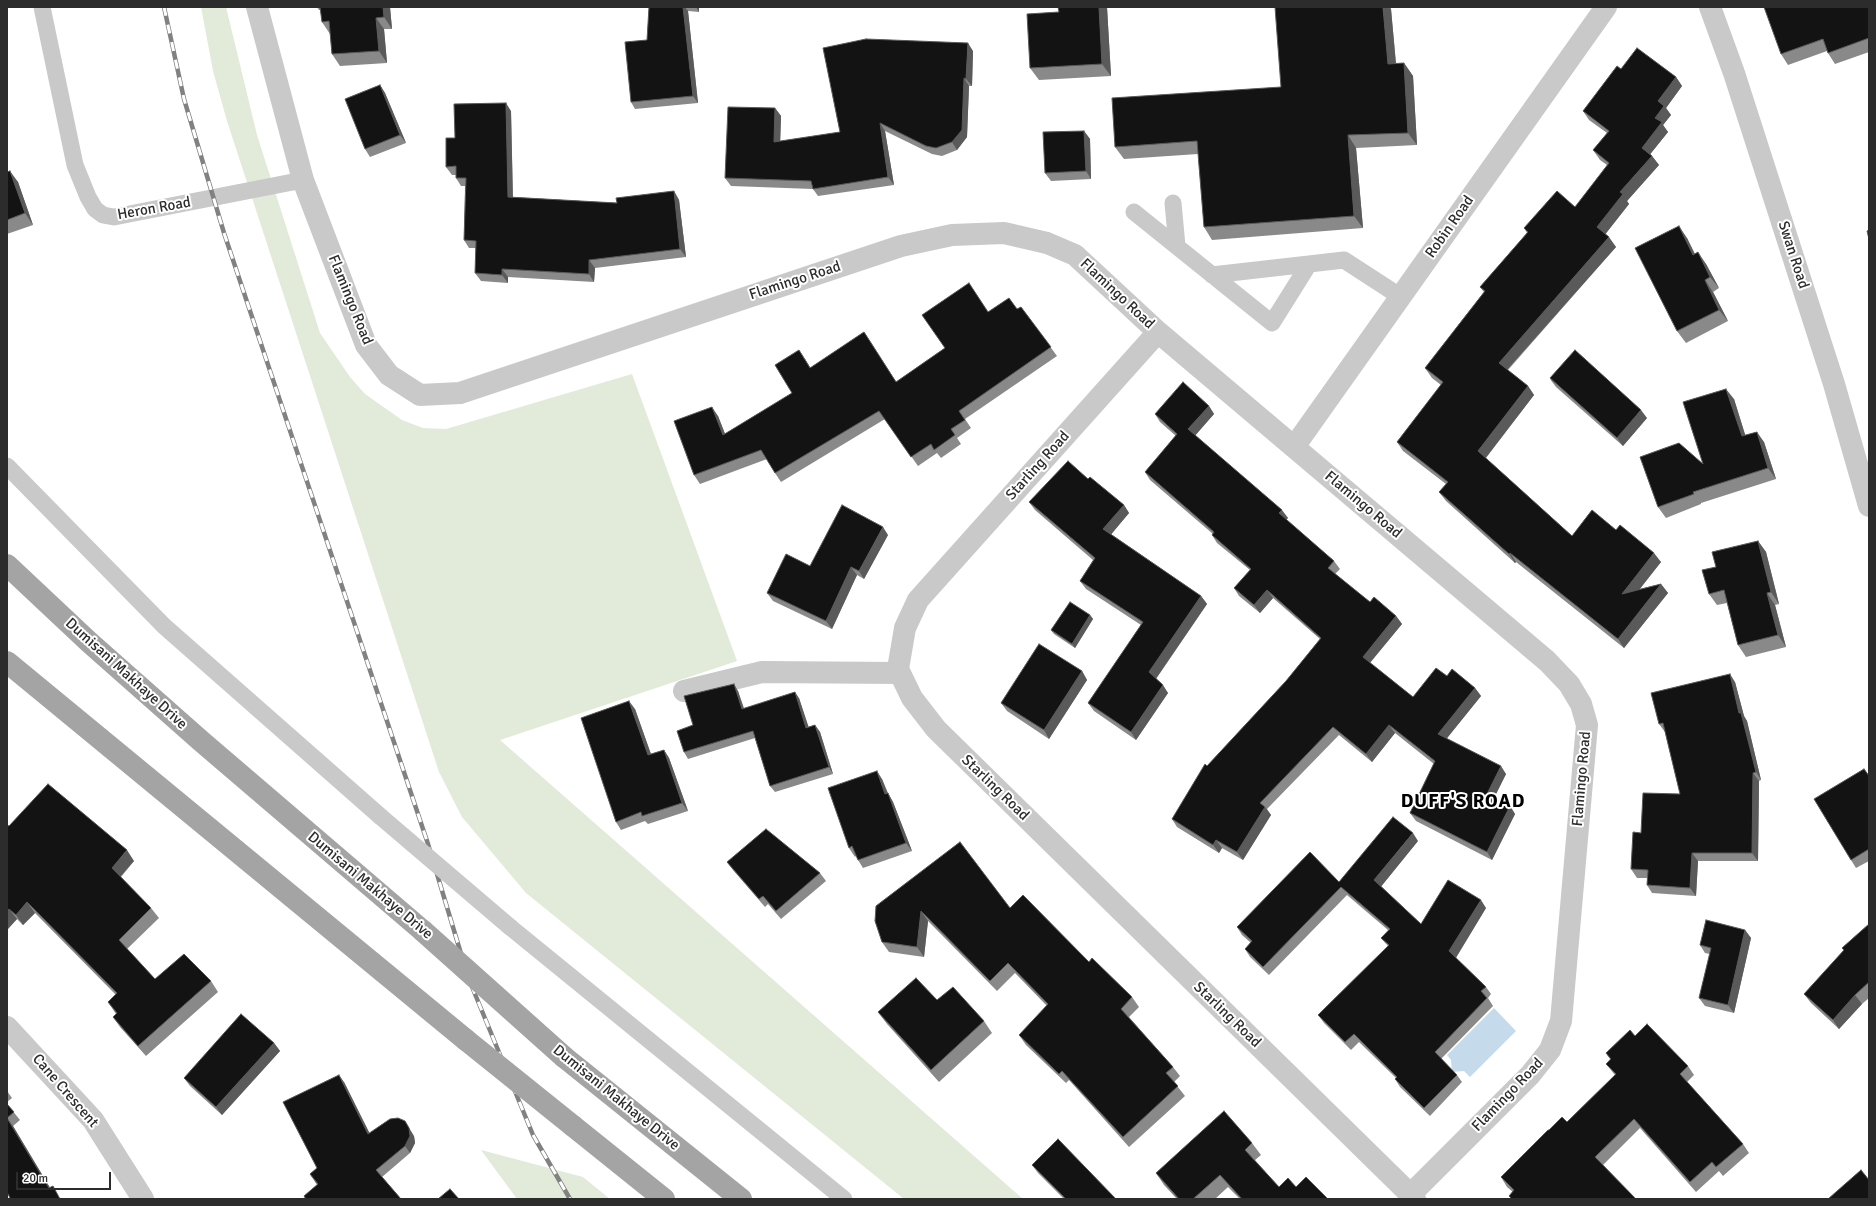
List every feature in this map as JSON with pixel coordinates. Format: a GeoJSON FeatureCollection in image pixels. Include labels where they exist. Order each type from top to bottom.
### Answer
{"type":"FeatureCollection","features":[{"type":"Feature","properties":{"kind":"main road","name":"Dumisani Makhaye Drive"},"geometry":{"type":"LineString","coordinates":[[7,565],[89,642],[201,741],[423,931],[564,1057],[741,1199]]}},
{"type":"Feature","properties":{"kind":"main road"},"geometry":{"type":"LineString","coordinates":[[7,662],[466,1040],[664,1199]]}},
{"type":"Feature","properties":{"kind":"street","name":"Flamingo Road"},"geometry":{"type":"LineString","coordinates":[[257,7],[302,180],[366,345],[389,375],[420,395],[460,393],[901,246],[952,235],[1004,233],[1047,243],[1075,255],[1158,332],[1547,661],[1569,684],[1581,704],[1587,725],[1561,1021],[1550,1050],[1530,1075],[1412,1197]]}},
{"type":"Feature","properties":{"kind":"street","name":"Robin Road"},"geometry":{"type":"LineString","coordinates":[[1294,447],[1606,7]]}},
{"type":"Feature","properties":{"kind":"street","name":"Swan Road"},"geometry":{"type":"LineString","coordinates":[[1710,7],[1734,73],[1832,377],[1869,506]]}},
{"type":"Feature","properties":{"kind":"street","name":"Starling Road"},"geometry":{"type":"LineString","coordinates":[[1158,332],[918,600],[905,628],[898,670],[912,698],[936,729],[1412,1197]]}},
{"type":"Feature","properties":{"kind":"street"},"geometry":{"type":"LineString","coordinates":[[684,691],[762,672],[899,673]]}},
{"type":"Feature","properties":{"kind":"street","name":"Cane Crescent"},"geometry":{"type":"LineString","coordinates":[[7,1027],[93,1120],[143,1199]]}},
{"type":"Feature","properties":{"kind":"lane","name":"Heron Road"},"geometry":{"type":"LineString","coordinates":[[42,7],[75,165],[88,197],[95,209],[103,215],[114,217],[302,180]]}},
{"type":"Feature","properties":{"kind":"lane"},"geometry":{"type":"LineString","coordinates":[[1173,203],[1177,246]]}},
{"type":"Feature","properties":{"kind":"lane"},"geometry":{"type":"LineString","coordinates":[[1134,212],[1272,323],[1309,264]]}},
{"type":"Feature","properties":{"kind":"lane"},"geometry":{"type":"LineString","coordinates":[[1212,275],[1344,260],[1401,297]]}},
{"type":"Feature","properties":{"kind":"lane"},"geometry":{"type":"LineString","coordinates":[[7,466],[164,626],[381,817],[510,926],[844,1199]]}},
{"type":"Feature","properties":{"kind":"green space"},"geometry":{"type":"Polygon","coordinates":[[[201,7],[226,7],[257,135],[320,333],[350,377],[365,394],[402,420],[423,428],[446,429],[632,374],[737,661],[500,740],[1023,1199],[904,1199],[526,893],[462,817],[439,772],[227,121],[213,71],[201,7]]]}},
{"type":"Feature","properties":{"kind":"green space"},"geometry":{"type":"Polygon","coordinates":[[[481,1150],[583,1177],[610,1199],[517,1199],[481,1150]]]}},
{"type":"Feature","properties":{"kind":"water"},"geometry":{"type":"Polygon","coordinates":[[[1494,1008],[1516,1031],[1470,1077],[1464,1071],[1452,1072],[1451,1060],[1447,1055],[1494,1008]]]}},
{"type":"Feature","properties":{"kind":"building"},"geometry":{"type":"Polygon","coordinates":[[[320,7],[383,7],[384,17],[376,18],[379,51],[332,54],[329,21],[322,22],[320,7]]]}},
{"type":"Feature","properties":{"kind":"building"},"geometry":{"type":"Polygon","coordinates":[[[649,7],[683,7],[693,96],[631,102],[625,42],[647,40],[649,7]]]}},
{"type":"Feature","properties":{"kind":"building"},"geometry":{"type":"Polygon","coordinates":[[[1058,7],[1099,7],[1102,64],[1030,68],[1027,14],[1059,12],[1058,7]]]}},
{"type":"Feature","properties":{"kind":"building"},"geometry":{"type":"Polygon","coordinates":[[[1275,7],[1383,7],[1388,64],[1404,63],[1408,133],[1348,135],[1354,216],[1204,227],[1197,141],[1115,147],[1112,98],[1281,87],[1275,7]]]}},
{"type":"Feature","properties":{"kind":"building"},"geometry":{"type":"Polygon","coordinates":[[[1764,7],[1869,7],[1869,38],[1828,53],[1823,39],[1781,54],[1764,7]]]}},
{"type":"Feature","properties":{"kind":"building"},"geometry":{"type":"Polygon","coordinates":[[[866,39],[968,43],[966,79],[964,78],[962,130],[952,142],[936,148],[926,146],[880,123],[888,177],[813,189],[811,181],[725,178],[728,107],[775,108],[774,142],[840,132],[823,48],[866,39]]]}},
{"type":"Feature","properties":{"kind":"building"},"geometry":{"type":"Polygon","coordinates":[[[1637,48],[1676,77],[1658,101],[1664,106],[1655,118],[1662,122],[1642,148],[1652,156],[1620,192],[1623,194],[1597,227],[1609,237],[1499,363],[1528,386],[1478,451],[1572,536],[1592,510],[1616,530],[1620,525],[1654,553],[1622,594],[1661,584],[1618,639],[1510,553],[1509,554],[1439,492],[1448,482],[1397,442],[1443,382],[1425,368],[1485,291],[1480,287],[1528,232],[1524,228],[1557,191],[1575,207],[1609,163],[1593,150],[1609,131],[1583,111],[1617,66],[1621,69],[1637,48]]]}},
{"type":"Feature","properties":{"kind":"building"},"geometry":{"type":"Polygon","coordinates":[[[380,85],[400,135],[365,149],[345,99],[380,85]]]}},
{"type":"Feature","properties":{"kind":"building"},"geometry":{"type":"Polygon","coordinates":[[[506,103],[508,197],[617,203],[616,198],[674,191],[680,249],[589,260],[589,274],[502,269],[502,275],[475,273],[476,241],[464,240],[466,178],[456,178],[456,166],[446,167],[446,138],[455,138],[454,104],[506,103]]]}},
{"type":"Feature","properties":{"kind":"building"},"geometry":{"type":"Polygon","coordinates":[[[1084,131],[1086,171],[1045,173],[1043,132],[1084,131]]]}},
{"type":"Feature","properties":{"kind":"building"},"geometry":{"type":"Polygon","coordinates":[[[10,171],[25,213],[7,220],[7,172],[10,171]]]}},
{"type":"Feature","properties":{"kind":"building"},"geometry":{"type":"Polygon","coordinates":[[[1679,226],[1693,255],[1698,252],[1710,277],[1705,280],[1719,310],[1677,331],[1635,248],[1679,226]]]}},
{"type":"Feature","properties":{"kind":"building"},"geometry":{"type":"Polygon","coordinates":[[[969,283],[988,312],[1009,298],[1017,309],[1021,307],[1051,347],[959,411],[965,420],[951,429],[955,435],[934,450],[931,444],[911,457],[879,411],[775,473],[761,450],[694,475],[674,421],[712,407],[723,435],[792,393],[775,365],[799,350],[810,368],[864,332],[896,382],[945,348],[922,315],[969,283]]]}},
{"type":"Feature","properties":{"kind":"building"},"geometry":{"type":"Polygon","coordinates":[[[1575,350],[1641,410],[1617,438],[1550,378],[1575,350]]]}},
{"type":"Feature","properties":{"kind":"building"},"geometry":{"type":"Polygon","coordinates":[[[1183,382],[1209,406],[1188,429],[1282,510],[1279,513],[1334,561],[1328,568],[1370,602],[1374,597],[1396,616],[1363,657],[1413,697],[1436,668],[1447,676],[1452,669],[1475,688],[1438,734],[1501,766],[1487,794],[1510,806],[1487,852],[1410,813],[1435,761],[1389,725],[1366,754],[1333,727],[1260,803],[1265,807],[1237,852],[1216,840],[1213,845],[1172,819],[1205,764],[1207,766],[1286,681],[1321,638],[1267,590],[1254,605],[1234,588],[1251,569],[1212,535],[1214,532],[1145,472],[1177,434],[1155,414],[1183,382]]]}},
{"type":"Feature","properties":{"kind":"building"},"geometry":{"type":"Polygon","coordinates":[[[1726,389],[1742,436],[1757,432],[1768,468],[1693,492],[1694,494],[1658,507],[1640,457],[1679,443],[1703,464],[1683,402],[1726,389]]]}},
{"type":"Feature","properties":{"kind":"building"},"geometry":{"type":"Polygon","coordinates":[[[1068,461],[1088,479],[1090,477],[1124,505],[1103,529],[1201,596],[1149,672],[1163,685],[1131,732],[1088,703],[1143,622],[1080,581],[1095,558],[1029,502],[1068,461]]]}},
{"type":"Feature","properties":{"kind":"building"},"geometry":{"type":"Polygon","coordinates":[[[842,505],[883,527],[859,571],[851,567],[826,621],[767,593],[786,554],[810,566],[842,505]]]}},
{"type":"Feature","properties":{"kind":"building"},"geometry":{"type":"Polygon","coordinates":[[[1758,541],[1771,592],[1767,593],[1778,635],[1738,645],[1724,590],[1709,594],[1702,570],[1716,567],[1712,552],[1758,541]]]}},
{"type":"Feature","properties":{"kind":"building"},"geometry":{"type":"Polygon","coordinates":[[[1070,602],[1090,615],[1072,644],[1051,630],[1070,602]]]}},
{"type":"Feature","properties":{"kind":"building"},"geometry":{"type":"Polygon","coordinates":[[[1039,644],[1082,671],[1044,730],[1001,703],[1039,644]]]}},
{"type":"Feature","properties":{"kind":"building"},"geometry":{"type":"Polygon","coordinates":[[[1730,674],[1739,713],[1741,713],[1756,772],[1753,773],[1752,853],[1692,853],[1690,888],[1647,885],[1648,870],[1631,869],[1633,832],[1641,833],[1643,793],[1680,794],[1663,723],[1659,724],[1651,693],[1730,674]]]}},
{"type":"Feature","properties":{"kind":"building"},"geometry":{"type":"Polygon","coordinates":[[[734,684],[742,709],[795,692],[806,728],[815,725],[829,767],[770,786],[753,731],[684,752],[677,731],[693,725],[684,696],[734,684]]]}},
{"type":"Feature","properties":{"kind":"building"},"geometry":{"type":"Polygon","coordinates":[[[629,701],[648,755],[664,750],[682,803],[642,816],[641,812],[616,822],[581,718],[629,701]]]}},
{"type":"Feature","properties":{"kind":"building"},"geometry":{"type":"Polygon","coordinates":[[[1864,769],[1869,776],[1869,849],[1851,860],[1814,799],[1864,769]]]}},
{"type":"Feature","properties":{"kind":"building"},"geometry":{"type":"Polygon","coordinates":[[[877,771],[885,794],[888,793],[906,843],[858,860],[852,846],[849,848],[828,788],[877,771]]]}},
{"type":"Feature","properties":{"kind":"building"},"geometry":{"type":"Polygon","coordinates":[[[48,784],[127,850],[112,868],[151,908],[119,940],[155,979],[184,954],[211,981],[138,1046],[113,1017],[117,1013],[108,1002],[117,993],[27,902],[16,915],[9,909],[7,911],[7,825],[9,826],[48,784]]]}},
{"type":"Feature","properties":{"kind":"building"},"geometry":{"type":"Polygon","coordinates":[[[1393,817],[1413,833],[1374,880],[1421,924],[1448,880],[1481,900],[1449,951],[1486,987],[1481,991],[1487,998],[1435,1052],[1457,1075],[1424,1108],[1395,1079],[1397,1077],[1354,1034],[1345,1042],[1318,1015],[1389,945],[1381,938],[1390,929],[1341,887],[1263,967],[1245,949],[1252,941],[1237,927],[1310,852],[1339,882],[1393,817]]]}},
{"type":"Feature","properties":{"kind":"building"},"geometry":{"type":"Polygon","coordinates":[[[766,829],[820,873],[776,911],[763,896],[759,899],[727,862],[766,829]]]}},
{"type":"Feature","properties":{"kind":"building"},"geometry":{"type":"Polygon","coordinates":[[[960,842],[1010,908],[1023,895],[1089,962],[1092,958],[1132,997],[1121,1009],[1173,1067],[1166,1073],[1178,1086],[1123,1137],[1062,1071],[1059,1074],[1019,1035],[1048,1004],[1008,963],[990,981],[921,911],[917,947],[882,942],[875,921],[876,906],[960,842]]]}},
{"type":"Feature","properties":{"kind":"building"},"geometry":{"type":"Polygon","coordinates":[[[1706,920],[1745,930],[1728,1005],[1699,998],[1711,948],[1700,945],[1706,920]]]}},
{"type":"Feature","properties":{"kind":"building"},"geometry":{"type":"Polygon","coordinates":[[[1869,924],[1869,982],[1855,995],[1833,1020],[1804,994],[1844,950],[1842,948],[1869,924]]]}},
{"type":"Feature","properties":{"kind":"building"},"geometry":{"type":"Polygon","coordinates":[[[916,978],[937,1000],[953,987],[984,1021],[931,1070],[878,1012],[916,978]]]}},
{"type":"Feature","properties":{"kind":"building"},"geometry":{"type":"Polygon","coordinates":[[[241,1014],[274,1043],[216,1107],[184,1078],[241,1014]]]}},
{"type":"Feature","properties":{"kind":"building"},"geometry":{"type":"Polygon","coordinates":[[[1647,1024],[1688,1066],[1680,1074],[1743,1144],[1716,1167],[1712,1162],[1690,1182],[1634,1119],[1595,1157],[1636,1199],[1512,1199],[1509,1196],[1514,1190],[1501,1177],[1562,1117],[1567,1122],[1616,1074],[1606,1064],[1611,1059],[1606,1053],[1630,1030],[1635,1036],[1647,1024]]]}},
{"type":"Feature","properties":{"kind":"building"},"geometry":{"type":"Polygon","coordinates":[[[339,1075],[368,1134],[390,1119],[398,1118],[405,1121],[409,1128],[410,1136],[405,1146],[376,1170],[401,1199],[306,1199],[304,1196],[318,1184],[310,1174],[317,1168],[283,1102],[339,1075]]]}},
{"type":"Feature","properties":{"kind":"building"},"geometry":{"type":"Polygon","coordinates":[[[7,1104],[14,1112],[7,1118],[7,1104]]]}},
{"type":"Feature","properties":{"kind":"building"},"geometry":{"type":"Polygon","coordinates":[[[1224,1111],[1252,1143],[1245,1150],[1279,1187],[1288,1178],[1296,1187],[1306,1177],[1328,1199],[1242,1199],[1220,1175],[1193,1199],[1179,1199],[1156,1173],[1224,1111]]]}},
{"type":"Feature","properties":{"kind":"building"},"geometry":{"type":"Polygon","coordinates":[[[7,1118],[49,1188],[53,1186],[60,1199],[9,1199],[10,1198],[7,1192],[7,1118]]]}},
{"type":"Feature","properties":{"kind":"building"},"geometry":{"type":"Polygon","coordinates":[[[1058,1139],[1116,1199],[1066,1199],[1032,1165],[1058,1139]]]}},
{"type":"Feature","properties":{"kind":"building"},"geometry":{"type":"Polygon","coordinates":[[[1861,1170],[1869,1180],[1869,1199],[1828,1199],[1861,1170]]]}},
{"type":"Feature","properties":{"kind":"building"},"geometry":{"type":"Polygon","coordinates":[[[450,1189],[459,1199],[438,1199],[450,1189]]]}},
{"type":"Feature","properties":{"kind":"railway"},"geometry":{"type":"LineString","coordinates":[[164,7],[184,99],[224,233],[428,844],[468,977],[533,1135],[570,1199]]}},
{"type":"Feature","properties":{"kind":"district","name":"DUFF'S ROAD"},"geometry":{"type":"Point","coordinates":[1463,802]}}]}
